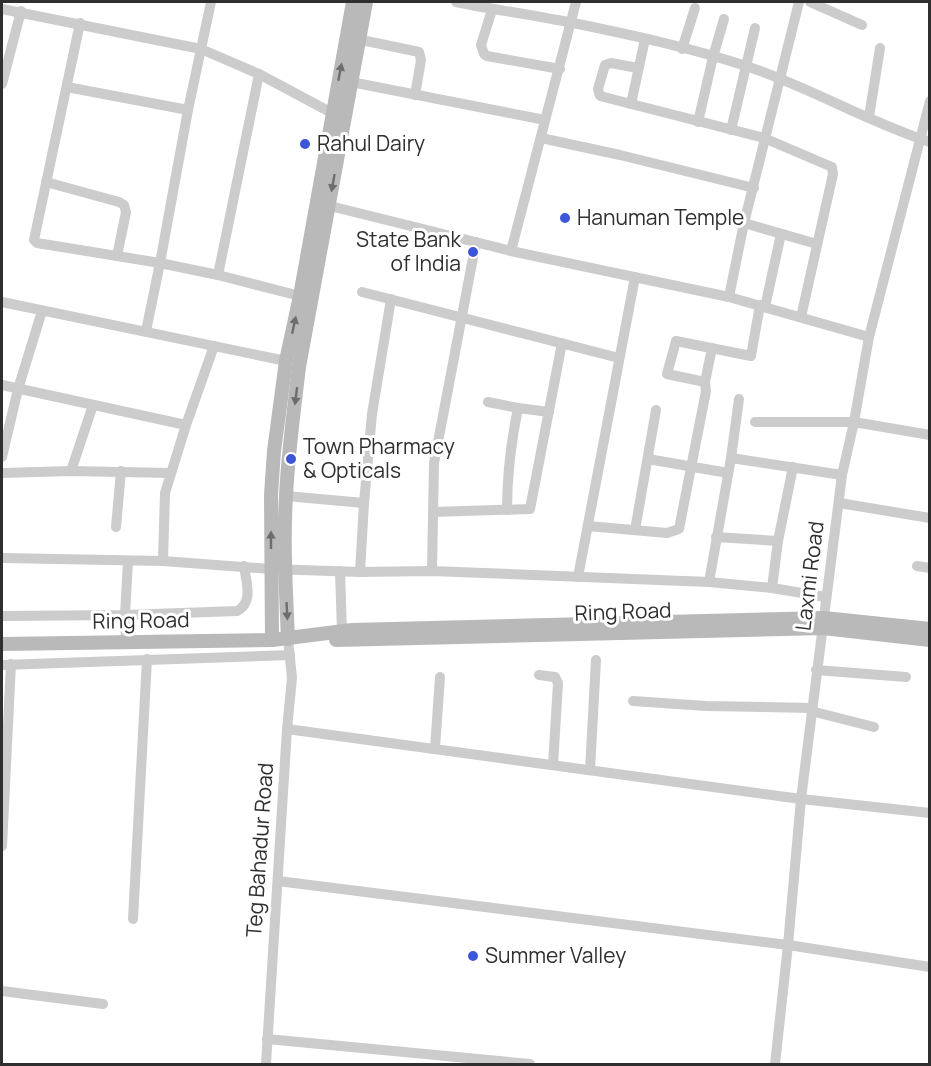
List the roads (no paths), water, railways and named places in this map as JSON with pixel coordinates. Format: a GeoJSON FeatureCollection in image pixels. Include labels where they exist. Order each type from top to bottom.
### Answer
{"type":"FeatureCollection","features":[{"type":"Feature","properties":{"kind":"street"},"geometry":{"type":"LineString","coordinates":[[146,331],[211,2]]}},
{"type":"Feature","properties":{"kind":"street"},"geometry":{"type":"LineString","coordinates":[[288,639],[278,569],[272,471],[286,361],[351,82],[354,2]]}},
{"type":"Feature","properties":{"kind":"street"},"geometry":{"type":"LineString","coordinates":[[456,2],[645,39],[747,67],[781,79],[924,140]]}},
{"type":"Feature","properties":{"kind":"street"},"geometry":{"type":"LineString","coordinates":[[511,251],[576,2]]}},
{"type":"Feature","properties":{"kind":"street"},"geometry":{"type":"LineString","coordinates":[[729,297],[764,138],[799,2]]}},
{"type":"Feature","properties":{"kind":"street"},"geometry":{"type":"LineString","coordinates":[[810,2],[862,25]]}},
{"type":"Feature","properties":{"kind":"street"},"geometry":{"type":"LineString","coordinates":[[682,49],[695,8]]}},
{"type":"Feature","properties":{"kind":"street"},"geometry":{"type":"LineString","coordinates":[[2,9],[201,49],[259,74],[333,113]]}},
{"type":"Feature","properties":{"kind":"street"},"geometry":{"type":"LineString","coordinates":[[492,10],[481,45],[484,54],[560,69]]}},
{"type":"Feature","properties":{"kind":"street"},"geometry":{"type":"LineString","coordinates":[[2,80],[21,11]]}},
{"type":"Feature","properties":{"kind":"street"},"geometry":{"type":"LineString","coordinates":[[698,122],[724,19]]}},
{"type":"Feature","properties":{"kind":"street"},"geometry":{"type":"LineString","coordinates":[[80,23],[34,235],[37,243],[160,263],[219,275],[300,296]]}},
{"type":"Feature","properties":{"kind":"street"},"geometry":{"type":"LineString","coordinates":[[731,130],[755,28]]}},
{"type":"Feature","properties":{"kind":"street"},"geometry":{"type":"LineString","coordinates":[[353,38],[419,52],[421,60],[415,95]]}},
{"type":"Feature","properties":{"kind":"street"},"geometry":{"type":"LineString","coordinates":[[272,640],[299,367],[323,204],[333,113],[353,38]]}},
{"type":"Feature","properties":{"kind":"street"},"geometry":{"type":"LineString","coordinates":[[631,105],[645,39]]}},
{"type":"Feature","properties":{"kind":"street"},"geometry":{"type":"LineString","coordinates":[[869,117],[880,48]]}},
{"type":"Feature","properties":{"kind":"street"},"geometry":{"type":"LineString","coordinates":[[638,68],[605,64],[598,88],[600,96],[764,138],[829,165],[833,170],[801,317]]}},
{"type":"Feature","properties":{"kind":"street"},"geometry":{"type":"LineString","coordinates":[[219,275],[259,74]]}},
{"type":"Feature","properties":{"kind":"street"},"geometry":{"type":"LineString","coordinates":[[351,82],[545,120]]}},
{"type":"Feature","properties":{"kind":"street"},"geometry":{"type":"LineString","coordinates":[[67,87],[188,110]]}},
{"type":"Feature","properties":{"kind":"street","name":"Laxmi Road"},"geometry":{"type":"LineString","coordinates":[[775,1065],[801,799],[842,475],[855,422],[869,337],[924,140],[930,101]]}},
{"type":"Feature","properties":{"kind":"street"},"geometry":{"type":"LineString","coordinates":[[541,138],[754,188]]}},
{"type":"Feature","properties":{"kind":"street"},"geometry":{"type":"LineString","coordinates":[[46,182],[124,205],[126,212],[117,256]]}},
{"type":"Feature","properties":{"kind":"street"},"geometry":{"type":"LineString","coordinates":[[323,204],[511,251],[729,297],[869,337]]}},
{"type":"Feature","properties":{"kind":"street"},"geometry":{"type":"LineString","coordinates":[[744,223],[817,244]]}},
{"type":"Feature","properties":{"kind":"street"},"geometry":{"type":"LineString","coordinates":[[705,382],[667,374],[676,341],[751,356],[781,234]]}},
{"type":"Feature","properties":{"kind":"street"},"geometry":{"type":"LineString","coordinates":[[432,571],[434,463],[476,242]]}},
{"type":"Feature","properties":{"kind":"street"},"geometry":{"type":"LineString","coordinates":[[578,577],[635,277]]}},
{"type":"Feature","properties":{"kind":"street"},"geometry":{"type":"LineString","coordinates":[[362,292],[619,358]]}},
{"type":"Feature","properties":{"kind":"street"},"geometry":{"type":"LineString","coordinates":[[360,572],[363,502],[372,414],[391,299]]}},
{"type":"Feature","properties":{"kind":"street"},"geometry":{"type":"LineString","coordinates":[[2,302],[286,361]]}},
{"type":"Feature","properties":{"kind":"street"},"geometry":{"type":"LineString","coordinates":[[2,457],[18,389],[42,311]]}},
{"type":"Feature","properties":{"kind":"street"},"geometry":{"type":"LineString","coordinates":[[433,512],[530,509],[562,343]]}},
{"type":"Feature","properties":{"kind":"street"},"geometry":{"type":"LineString","coordinates":[[163,561],[164,505],[170,473],[214,346]]}},
{"type":"Feature","properties":{"kind":"street"},"geometry":{"type":"LineString","coordinates":[[588,526],[635,531],[666,532],[679,529],[706,391],[705,382],[712,348]]}},
{"type":"Feature","properties":{"kind":"street"},"geometry":{"type":"LineString","coordinates":[[2,385],[186,425]]}},
{"type":"Feature","properties":{"kind":"street"},"geometry":{"type":"LineString","coordinates":[[709,582],[739,399]]}},
{"type":"Feature","properties":{"kind":"street"},"geometry":{"type":"LineString","coordinates":[[488,402],[549,412]]}},
{"type":"Feature","properties":{"kind":"street"},"geometry":{"type":"LineString","coordinates":[[70,471],[93,405]]}},
{"type":"Feature","properties":{"kind":"street"},"geometry":{"type":"LineString","coordinates":[[507,510],[510,448],[518,408]]}},
{"type":"Feature","properties":{"kind":"street"},"geometry":{"type":"LineString","coordinates":[[635,531],[656,410]]}},
{"type":"Feature","properties":{"kind":"street"},"geometry":{"type":"LineString","coordinates":[[755,422],[855,422],[930,435]]}},
{"type":"Feature","properties":{"kind":"street"},"geometry":{"type":"LineString","coordinates":[[731,458],[842,475]]}},
{"type":"Feature","properties":{"kind":"street"},"geometry":{"type":"LineString","coordinates":[[648,459],[728,473]]}},
{"type":"Feature","properties":{"kind":"street"},"geometry":{"type":"LineString","coordinates":[[772,588],[778,541],[793,467]]}},
{"type":"Feature","properties":{"kind":"street"},"geometry":{"type":"LineString","coordinates":[[2,473],[121,471],[170,473]]}},
{"type":"Feature","properties":{"kind":"street"},"geometry":{"type":"LineString","coordinates":[[116,527],[121,471]]}},
{"type":"Feature","properties":{"kind":"street"},"geometry":{"type":"LineString","coordinates":[[286,496],[363,502]]}},
{"type":"Feature","properties":{"kind":"street"},"geometry":{"type":"LineString","coordinates":[[839,503],[930,518]]}},
{"type":"Feature","properties":{"kind":"street"},"geometry":{"type":"LineString","coordinates":[[716,537],[778,541]]}},
{"type":"Feature","properties":{"kind":"street"},"geometry":{"type":"LineString","coordinates":[[2,558],[163,561],[278,569],[360,572],[432,571],[709,582],[772,588],[826,597]]}},
{"type":"Feature","properties":{"kind":"street"},"geometry":{"type":"LineString","coordinates":[[126,642],[128,561]]}},
{"type":"Feature","properties":{"kind":"street"},"geometry":{"type":"LineString","coordinates":[[2,616],[125,615],[237,610],[244,607],[248,598],[244,566]]}},
{"type":"Feature","properties":{"kind":"street"},"geometry":{"type":"LineString","coordinates":[[917,566],[930,568]]}},
{"type":"Feature","properties":{"kind":"street"},"geometry":{"type":"LineString","coordinates":[[340,571],[342,631]]}},
{"type":"Feature","properties":{"kind":"street","name":"Ring Road"},"geometry":{"type":"LineString","coordinates":[[317,636],[352,640],[824,623],[930,640]]}},
{"type":"Feature","properties":{"kind":"street","name":"Ring Road"},"geometry":{"type":"LineString","coordinates":[[2,644],[272,640],[342,631],[824,623],[930,629]]}},
{"type":"Feature","properties":{"kind":"street","name":"Teg Bahadur Road"},"geometry":{"type":"LineString","coordinates":[[266,1065],[292,678],[288,639]]}},
{"type":"Feature","properties":{"kind":"street"},"geometry":{"type":"LineString","coordinates":[[2,846],[6,665],[290,655]]}},
{"type":"Feature","properties":{"kind":"street"},"geometry":{"type":"LineString","coordinates":[[133,919],[147,659]]}},
{"type":"Feature","properties":{"kind":"street"},"geometry":{"type":"LineString","coordinates":[[590,770],[596,660]]}},
{"type":"Feature","properties":{"kind":"street"},"geometry":{"type":"LineString","coordinates":[[816,670],[906,677]]}},
{"type":"Feature","properties":{"kind":"street"},"geometry":{"type":"LineString","coordinates":[[539,675],[555,677],[558,683],[553,765]]}},
{"type":"Feature","properties":{"kind":"street"},"geometry":{"type":"LineString","coordinates":[[435,748],[440,676]]}},
{"type":"Feature","properties":{"kind":"street"},"geometry":{"type":"LineString","coordinates":[[633,701],[812,709],[874,727]]}},
{"type":"Feature","properties":{"kind":"street"},"geometry":{"type":"LineString","coordinates":[[287,729],[801,799],[930,813]]}},
{"type":"Feature","properties":{"kind":"street"},"geometry":{"type":"LineString","coordinates":[[278,881],[788,945],[930,967]]}},
{"type":"Feature","properties":{"kind":"street"},"geometry":{"type":"LineString","coordinates":[[2,991],[103,1004]]}},
{"type":"Feature","properties":{"kind":"street"},"geometry":{"type":"LineString","coordinates":[[267,1039],[530,1065]]}},
{"type":"Feature","properties":{"kind":"place","name":"Rahul Dairy"},"geometry":{"type":"Point","coordinates":[305,144]}},
{"type":"Feature","properties":{"kind":"place","name":"Hanuman Temple"},"geometry":{"type":"Point","coordinates":[565,218]}},
{"type":"Feature","properties":{"kind":"place","name":"State Bank of India"},"geometry":{"type":"Point","coordinates":[473,252]}},
{"type":"Feature","properties":{"kind":"place","name":"Town Pharmacy & Opticals"},"geometry":{"type":"Point","coordinates":[291,459]}},
{"type":"Feature","properties":{"kind":"place","name":"Summer Valley"},"geometry":{"type":"Point","coordinates":[473,956]}}]}
